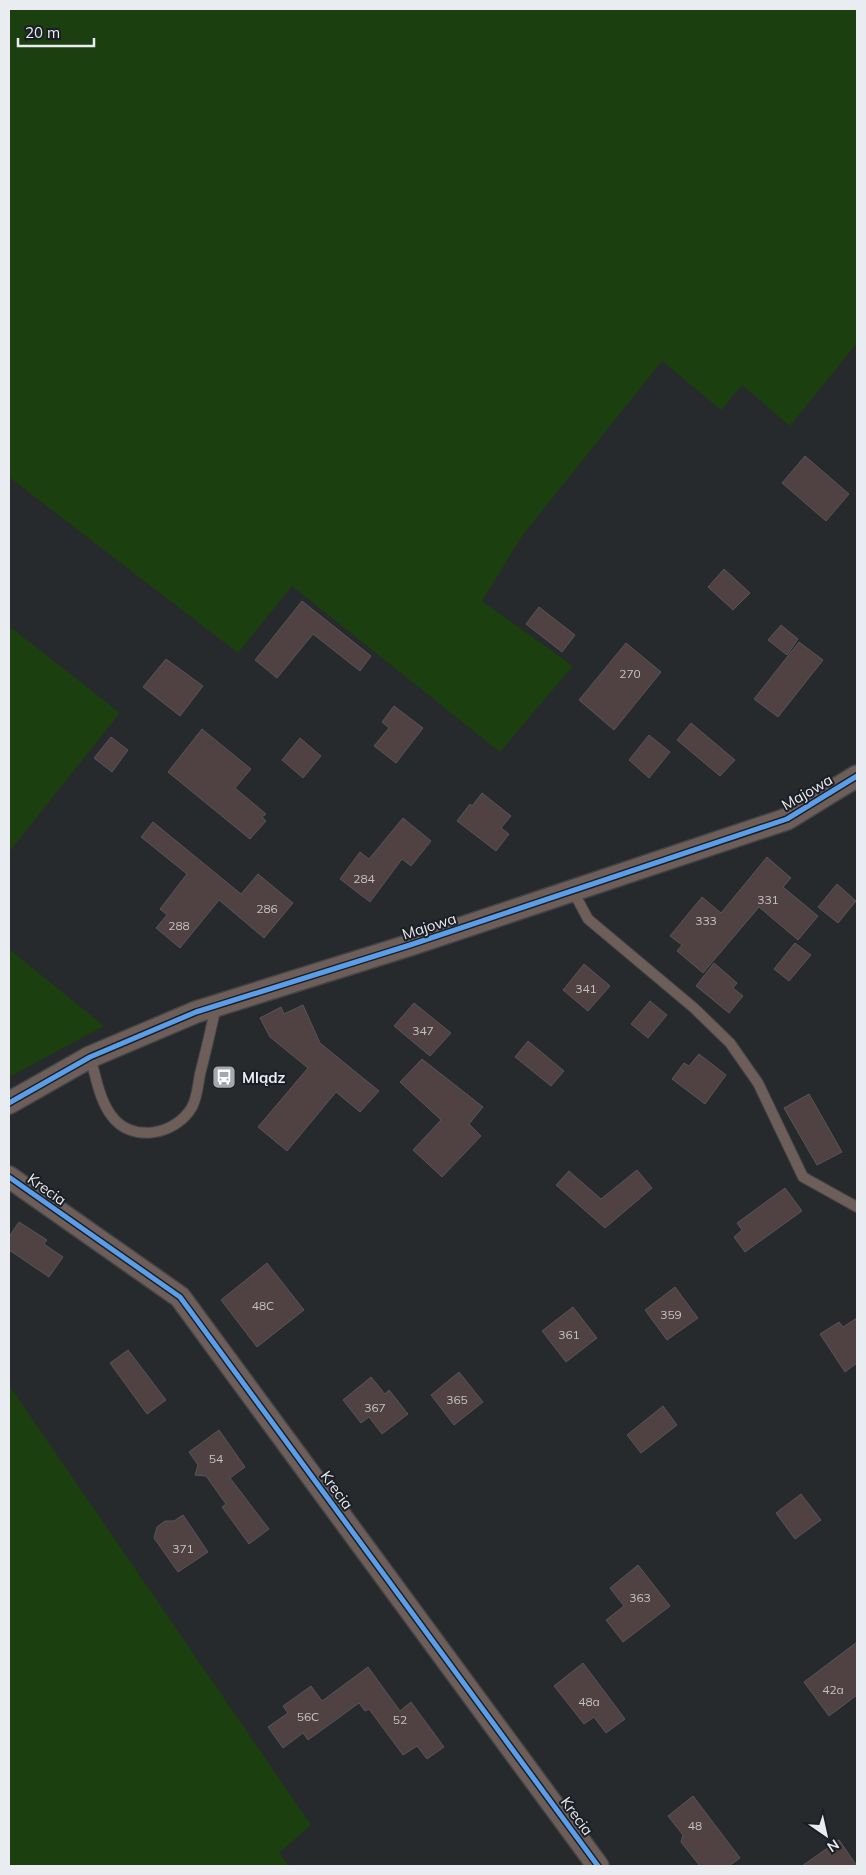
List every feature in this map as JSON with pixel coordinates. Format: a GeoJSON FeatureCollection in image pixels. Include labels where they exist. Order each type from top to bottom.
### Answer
{"type":"FeatureCollection","features":[{"type":"Feature","properties":{"kind":"street","name":"Majowa"},"geometry":{"type":"LineString","coordinates":[[9,1103],[90,1057],[216,1006],[573,891],[795,816],[857,776]]}},
{"type":"Feature","properties":{"kind":"street","name":"Krecia"},"geometry":{"type":"LineString","coordinates":[[9,1177],[180,1297],[598,1866]]}},
{"type":"Feature","properties":{"kind":"lane"},"geometry":{"type":"LineString","coordinates":[[573,891],[588,919],[694,1008],[730,1043],[758,1083],[804,1177],[857,1207]]}},
{"type":"Feature","properties":{"kind":"lane"},"geometry":{"type":"LineString","coordinates":[[90,1057],[102,1100],[118,1123],[131,1130],[148,1134],[162,1131],[176,1125],[191,1108],[216,1006]]}},
{"type":"Feature","properties":{"kind":"green space"},"geometry":{"type":"Polygon","coordinates":[[[9,9],[857,9],[857,343],[790,426],[742,385],[721,410],[662,361],[522,536],[482,601],[573,666],[500,752],[292,586],[238,653],[9,477],[9,9]]]}},
{"type":"Feature","properties":{"kind":"green space"},"geometry":{"type":"Polygon","coordinates":[[[9,626],[120,713],[9,852],[9,626]]]}},
{"type":"Feature","properties":{"kind":"green space"},"geometry":{"type":"Polygon","coordinates":[[[9,949],[104,1026],[9,1077],[9,949]]]}},
{"type":"Feature","properties":{"kind":"green space"},"geometry":{"type":"Polygon","coordinates":[[[9,1385],[311,1825],[279,1853],[289,1866],[9,1866],[9,1385]]]}},
{"type":"Feature","properties":{"kind":"building"},"geometry":{"type":"Polygon","coordinates":[[[805,456],[849,494],[826,521],[782,483],[805,456]]]}},
{"type":"Feature","properties":{"kind":"building"},"geometry":{"type":"Polygon","coordinates":[[[724,569],[750,593],[733,610],[708,587],[724,569]]]}},
{"type":"Feature","properties":{"kind":"building"},"geometry":{"type":"Polygon","coordinates":[[[302,601],[371,656],[360,671],[313,634],[277,678],[255,660],[302,601]]]}},
{"type":"Feature","properties":{"kind":"building"},"geometry":{"type":"Polygon","coordinates":[[[539,607],[575,635],[562,652],[526,624],[539,607]]]}},
{"type":"Feature","properties":{"kind":"building"},"geometry":{"type":"Polygon","coordinates":[[[781,625],[798,639],[787,655],[768,640],[781,625]]]}},
{"type":"Feature","properties":{"kind":"building"},"geometry":{"type":"Polygon","coordinates":[[[799,642],[823,660],[778,717],[754,699],[799,642]]]}},
{"type":"Feature","properties":{"kind":"building"},"geometry":{"type":"Polygon","coordinates":[[[626,643],[661,672],[614,730],[579,700],[626,643]]]}},
{"type":"Feature","properties":{"kind":"building"},"geometry":{"type":"Polygon","coordinates":[[[166,659],[203,686],[180,716],[143,687],[166,659]]]}},
{"type":"Feature","properties":{"kind":"building"},"geometry":{"type":"Polygon","coordinates":[[[394,706],[423,728],[396,763],[374,746],[389,728],[382,722],[394,706]]]}},
{"type":"Feature","properties":{"kind":"building"},"geometry":{"type":"Polygon","coordinates":[[[691,723],[735,760],[720,776],[677,740],[691,723]]]}},
{"type":"Feature","properties":{"kind":"building"},"geometry":{"type":"Polygon","coordinates":[[[202,729],[251,769],[235,788],[266,814],[262,817],[266,821],[250,839],[168,772],[202,729]]]}},
{"type":"Feature","properties":{"kind":"building"},"geometry":{"type":"Polygon","coordinates":[[[649,735],[670,752],[649,778],[629,760],[649,735]]]}},
{"type":"Feature","properties":{"kind":"building"},"geometry":{"type":"Polygon","coordinates":[[[111,737],[128,750],[112,772],[94,758],[111,737]]]}},
{"type":"Feature","properties":{"kind":"building"},"geometry":{"type":"Polygon","coordinates":[[[300,738],[321,756],[303,778],[282,760],[300,738]]]}},
{"type":"Feature","properties":{"kind":"building"},"geometry":{"type":"Polygon","coordinates":[[[482,793],[511,816],[501,828],[509,834],[496,851],[457,821],[470,804],[472,806],[482,793]]]}},
{"type":"Feature","properties":{"kind":"building"},"geometry":{"type":"Polygon","coordinates":[[[403,818],[431,841],[411,866],[402,859],[370,902],[340,879],[360,852],[369,859],[403,818]]]}},
{"type":"Feature","properties":{"kind":"building"},"geometry":{"type":"Polygon","coordinates":[[[153,822],[241,894],[258,874],[293,903],[264,938],[219,900],[180,948],[156,928],[167,915],[160,909],[187,874],[141,837],[153,822]]]}},
{"type":"Feature","properties":{"kind":"building"},"geometry":{"type":"Polygon","coordinates":[[[767,857],[791,878],[783,887],[818,916],[798,940],[759,907],[703,973],[677,951],[682,945],[670,936],[702,897],[721,913],[767,857]]]}},
{"type":"Feature","properties":{"kind":"building"},"geometry":{"type":"Polygon","coordinates":[[[837,884],[856,901],[838,923],[818,907],[837,884]]]}},
{"type":"Feature","properties":{"kind":"building"},"geometry":{"type":"Polygon","coordinates":[[[795,943],[811,955],[789,981],[774,969],[795,943]]]}},
{"type":"Feature","properties":{"kind":"building"},"geometry":{"type":"Polygon","coordinates":[[[714,963],[737,983],[733,988],[743,996],[729,1013],[696,986],[714,963]]]}},
{"type":"Feature","properties":{"kind":"building"},"geometry":{"type":"Polygon","coordinates":[[[584,964],[610,986],[588,1011],[563,990],[584,964]]]}},
{"type":"Feature","properties":{"kind":"building"},"geometry":{"type":"Polygon","coordinates":[[[650,1001],[667,1015],[648,1038],[631,1024],[650,1001]]]}},
{"type":"Feature","properties":{"kind":"building"},"geometry":{"type":"Polygon","coordinates":[[[414,1003],[451,1033],[430,1056],[394,1026],[414,1003]]]}},
{"type":"Feature","properties":{"kind":"building"},"geometry":{"type":"Polygon","coordinates":[[[303,1005],[320,1043],[379,1091],[360,1112],[336,1092],[287,1151],[258,1127],[308,1068],[270,1037],[260,1018],[281,1007],[284,1014],[303,1005]]]}},
{"type":"Feature","properties":{"kind":"building"},"geometry":{"type":"Polygon","coordinates":[[[528,1041],[564,1071],[551,1086],[515,1057],[528,1041]]]}},
{"type":"Feature","properties":{"kind":"building"},"geometry":{"type":"Polygon","coordinates":[[[699,1054],[726,1075],[705,1104],[672,1079],[684,1063],[689,1066],[699,1054]]]}},
{"type":"Feature","properties":{"kind":"building"},"geometry":{"type":"Polygon","coordinates":[[[422,1059],[483,1107],[469,1124],[481,1136],[442,1177],[413,1150],[441,1120],[400,1082],[422,1059]]]}},
{"type":"Feature","properties":{"kind":"building"},"geometry":{"type":"Polygon","coordinates":[[[809,1094],[842,1152],[817,1165],[784,1108],[809,1094]]]}},
{"type":"Feature","properties":{"kind":"building"},"geometry":{"type":"Polygon","coordinates":[[[637,1170],[652,1188],[605,1228],[556,1185],[569,1171],[601,1199],[637,1170]]]}},
{"type":"Feature","properties":{"kind":"building"},"geometry":{"type":"Polygon","coordinates":[[[785,1188],[802,1211],[745,1252],[734,1237],[742,1230],[737,1223],[785,1188]]]}},
{"type":"Feature","properties":{"kind":"building"},"geometry":{"type":"Polygon","coordinates":[[[19,1222],[47,1240],[44,1244],[63,1257],[49,1277],[9,1250],[9,1237],[19,1222]]]}},
{"type":"Feature","properties":{"kind":"building"},"geometry":{"type":"Polygon","coordinates":[[[267,1263],[304,1310],[257,1347],[221,1300],[267,1263]]]}},
{"type":"Feature","properties":{"kind":"building"},"geometry":{"type":"Polygon","coordinates":[[[675,1287],[698,1318],[667,1340],[645,1310],[675,1287]]]}},
{"type":"Feature","properties":{"kind":"building"},"geometry":{"type":"Polygon","coordinates":[[[573,1307],[597,1338],[566,1362],[542,1331],[573,1307]]]}},
{"type":"Feature","properties":{"kind":"building"},"geometry":{"type":"Polygon","coordinates":[[[857,1318],[857,1363],[845,1372],[820,1334],[839,1322],[843,1327],[857,1318]]]}},
{"type":"Feature","properties":{"kind":"building"},"geometry":{"type":"Polygon","coordinates":[[[128,1350],[166,1400],[147,1414],[110,1363],[128,1350]]]}},
{"type":"Feature","properties":{"kind":"building"},"geometry":{"type":"Polygon","coordinates":[[[459,1372],[483,1402],[454,1425],[431,1395],[459,1372]]]}},
{"type":"Feature","properties":{"kind":"building"},"geometry":{"type":"Polygon","coordinates":[[[371,1377],[385,1394],[389,1390],[408,1414],[382,1434],[369,1417],[361,1423],[343,1400],[371,1377]]]}},
{"type":"Feature","properties":{"kind":"building"},"geometry":{"type":"Polygon","coordinates":[[[663,1406],[677,1425],[641,1453],[627,1435],[663,1406]]]}},
{"type":"Feature","properties":{"kind":"building"},"geometry":{"type":"Polygon","coordinates":[[[219,1430],[245,1467],[230,1478],[269,1529],[249,1544],[222,1507],[226,1504],[206,1476],[195,1475],[198,1465],[189,1452],[219,1430]]]}},
{"type":"Feature","properties":{"kind":"building"},"geometry":{"type":"Polygon","coordinates":[[[801,1494],[821,1520],[795,1539],[776,1513],[801,1494]]]}},
{"type":"Feature","properties":{"kind":"building"},"geometry":{"type":"Polygon","coordinates":[[[183,1515],[208,1552],[178,1572],[154,1538],[157,1527],[165,1521],[174,1521],[183,1515]]]}},
{"type":"Feature","properties":{"kind":"building"},"geometry":{"type":"Polygon","coordinates":[[[638,1565],[670,1606],[623,1642],[606,1620],[624,1606],[610,1588],[638,1565]]]}},
{"type":"Feature","properties":{"kind":"building"},"geometry":{"type":"Polygon","coordinates":[[[857,1642],[857,1695],[829,1716],[804,1682],[857,1642]]]}},
{"type":"Feature","properties":{"kind":"building"},"geometry":{"type":"Polygon","coordinates":[[[583,1663],[625,1719],[606,1733],[594,1717],[584,1724],[554,1686],[583,1663]]]}},
{"type":"Feature","properties":{"kind":"building"},"geometry":{"type":"Polygon","coordinates":[[[368,1667],[400,1711],[411,1702],[444,1747],[427,1759],[417,1746],[403,1755],[369,1709],[365,1711],[359,1703],[308,1740],[303,1733],[283,1748],[268,1727],[288,1713],[283,1706],[311,1686],[322,1701],[368,1667]]]}},
{"type":"Feature","properties":{"kind":"building"},"geometry":{"type":"Polygon","coordinates":[[[693,1796],[740,1858],[729,1866],[700,1866],[681,1842],[683,1835],[668,1816],[693,1796]]]}},
{"type":"Feature","properties":{"kind":"building"},"geometry":{"type":"Polygon","coordinates":[[[839,1840],[857,1866],[802,1866],[839,1840]]]}},
{"type":"Feature","properties":{"kind":"cycle path"},"geometry":{"type":"LineString","coordinates":[[9,1103],[90,1057],[196,1012],[410,945],[787,819],[857,776]]}},
{"type":"Feature","properties":{"kind":"cycle path"},"geometry":{"type":"LineString","coordinates":[[9,1177],[180,1297],[598,1866]]}},
{"type":"Feature","properties":{"kind":"place","name":"Mlądz"},"geometry":{"type":"Point","coordinates":[224,1077]}}]}
